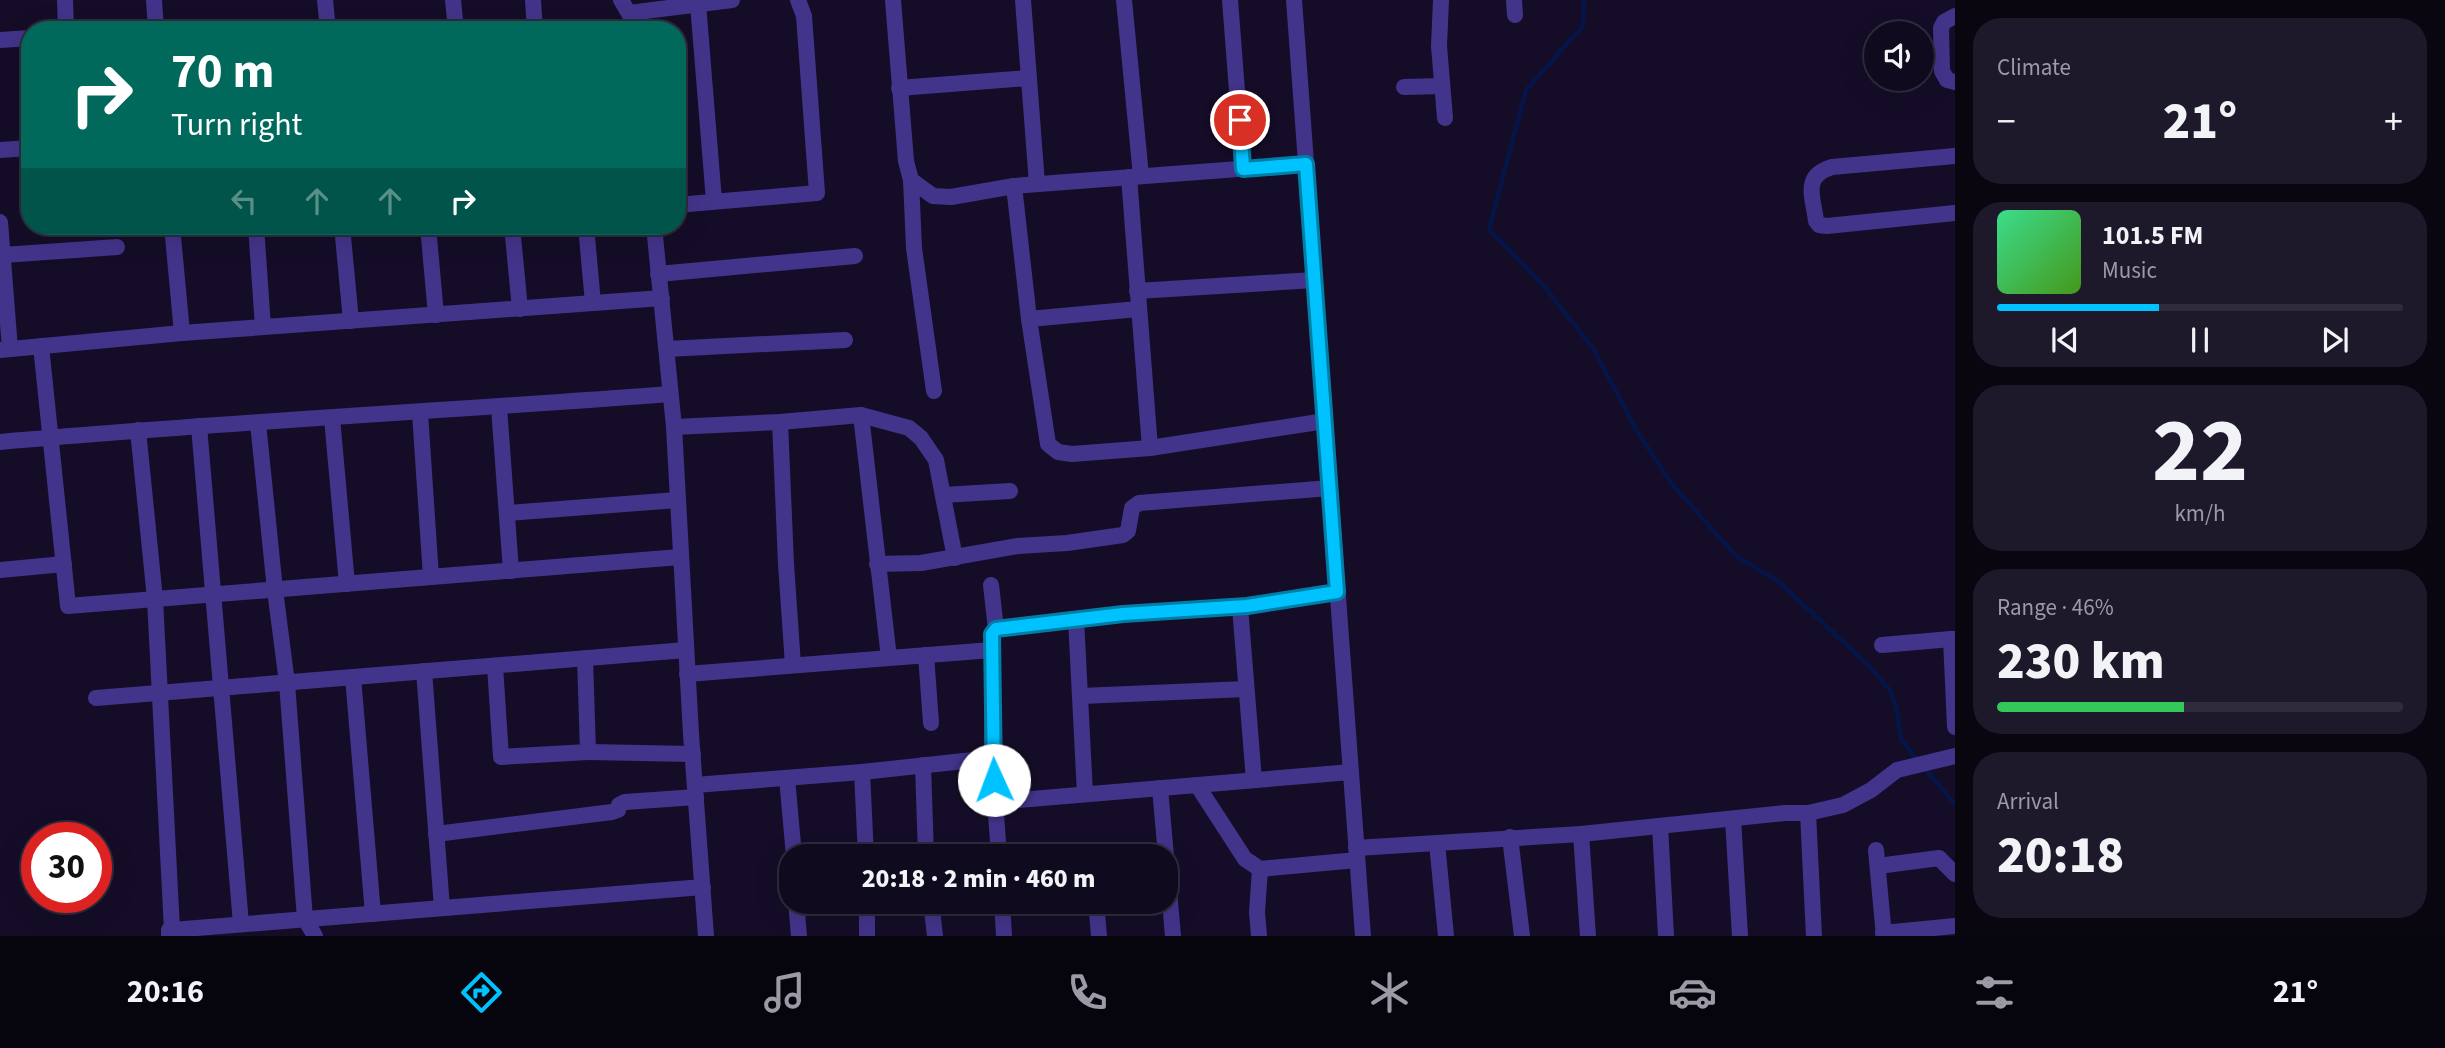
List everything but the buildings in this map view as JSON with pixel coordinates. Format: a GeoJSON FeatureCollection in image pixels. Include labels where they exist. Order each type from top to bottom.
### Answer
{"type":"FeatureCollection","features":[{"type":"Feature","properties":{"kind":"street"},"geometry":{"type":"LineString","coordinates":[[65,0],[66,21]]}},
{"type":"Feature","properties":{"kind":"street"},"geometry":{"type":"LineString","coordinates":[[154,0],[155,21]]}},
{"type":"Feature","properties":{"kind":"street"},"geometry":{"type":"LineString","coordinates":[[325,0],[327,21]]}},
{"type":"Feature","properties":{"kind":"street"},"geometry":{"type":"LineString","coordinates":[[453,0],[455,21]]}},
{"type":"Feature","properties":{"kind":"street"},"geometry":{"type":"LineString","coordinates":[[533,0],[534,21]]}},
{"type":"Feature","properties":{"kind":"street"},"geometry":{"type":"LineString","coordinates":[[630,6],[732,0]]}},
{"type":"Feature","properties":{"kind":"street"},"geometry":{"type":"LineString","coordinates":[[686,204],[817,193],[804,16],[798,0]]}},
{"type":"Feature","properties":{"kind":"street"},"geometry":{"type":"LineString","coordinates":[[893,0],[906,161],[911,180],[914,248],[934,391]]}},
{"type":"Feature","properties":{"kind":"street"},"geometry":{"type":"LineString","coordinates":[[1023,0],[1037,184]]}},
{"type":"Feature","properties":{"kind":"street"},"geometry":{"type":"LineString","coordinates":[[1124,0],[1135,177],[1138,309],[1150,448]]}},
{"type":"Feature","properties":{"kind":"street"},"geometry":{"type":"LineString","coordinates":[[1230,0],[1243,169]]}},
{"type":"Feature","properties":{"kind":"street"},"geometry":{"type":"LineString","coordinates":[[1294,0],[1363,936]]}},
{"type":"Feature","properties":{"kind":"street"},"geometry":{"type":"LineString","coordinates":[[1441,0],[1439,46],[1445,118]]}},
{"type":"Feature","properties":{"kind":"street"},"geometry":{"type":"LineString","coordinates":[[698,4],[714,201]]}},
{"type":"Feature","properties":{"kind":"street"},"geometry":{"type":"LineString","coordinates":[[1955,16],[1944,22],[1941,28],[1942,71],[1947,80],[1955,82]]}},
{"type":"Feature","properties":{"kind":"street"},"geometry":{"type":"LineString","coordinates":[[0,40],[21,39]]}},
{"type":"Feature","properties":{"kind":"street"},"geometry":{"type":"LineString","coordinates":[[899,88],[1029,78]]}},
{"type":"Feature","properties":{"kind":"street"},"geometry":{"type":"LineString","coordinates":[[1404,87],[1442,86]]}},
{"type":"Feature","properties":{"kind":"street"},"geometry":{"type":"LineString","coordinates":[[0,150],[21,149]]}},
{"type":"Feature","properties":{"kind":"street"},"geometry":{"type":"LineString","coordinates":[[1955,156],[1832,167],[1819,170],[1811,183],[1816,221],[1819,225],[1955,213]]}},
{"type":"Feature","properties":{"kind":"street"},"geometry":{"type":"LineString","coordinates":[[911,180],[933,195],[951,197],[1014,186],[1306,164]]}},
{"type":"Feature","properties":{"kind":"street"},"geometry":{"type":"LineString","coordinates":[[1014,186],[1028,319],[1048,444],[1058,452],[1072,454],[1150,448],[1325,421]]}},
{"type":"Feature","properties":{"kind":"street"},"geometry":{"type":"LineString","coordinates":[[0,222],[5,349],[183,333],[662,298]]}},
{"type":"Feature","properties":{"kind":"street"},"geometry":{"type":"LineString","coordinates":[[173,235],[183,333]]}},
{"type":"Feature","properties":{"kind":"street"},"geometry":{"type":"LineString","coordinates":[[257,235],[263,327]]}},
{"type":"Feature","properties":{"kind":"street"},"geometry":{"type":"LineString","coordinates":[[343,235],[351,321]]}},
{"type":"Feature","properties":{"kind":"street"},"geometry":{"type":"LineString","coordinates":[[429,235],[436,315]]}},
{"type":"Feature","properties":{"kind":"street"},"geometry":{"type":"LineString","coordinates":[[513,235],[520,309]]}},
{"type":"Feature","properties":{"kind":"street"},"geometry":{"type":"LineString","coordinates":[[587,235],[593,303]]}},
{"type":"Feature","properties":{"kind":"street"},"geometry":{"type":"LineString","coordinates":[[655,235],[674,427],[692,754],[706,936]]}},
{"type":"Feature","properties":{"kind":"street"},"geometry":{"type":"LineString","coordinates":[[3,255],[117,247]]}},
{"type":"Feature","properties":{"kind":"street"},"geometry":{"type":"LineString","coordinates":[[659,274],[855,256]]}},
{"type":"Feature","properties":{"kind":"street"},"geometry":{"type":"LineString","coordinates":[[1137,291],[1314,280]]}},
{"type":"Feature","properties":{"kind":"street"},"geometry":{"type":"LineString","coordinates":[[1028,319],[1138,309]]}},
{"type":"Feature","properties":{"kind":"street"},"geometry":{"type":"LineString","coordinates":[[667,349],[845,340]]}},
{"type":"Feature","properties":{"kind":"street"},"geometry":{"type":"LineString","coordinates":[[41,346],[68,606],[680,557]]}},
{"type":"Feature","properties":{"kind":"street"},"geometry":{"type":"LineString","coordinates":[[0,442],[138,430],[670,394]]}},
{"type":"Feature","properties":{"kind":"street"},"geometry":{"type":"LineString","coordinates":[[499,407],[511,570]]}},
{"type":"Feature","properties":{"kind":"street"},"geometry":{"type":"LineString","coordinates":[[419,412],[431,577]]}},
{"type":"Feature","properties":{"kind":"street"},"geometry":{"type":"LineString","coordinates":[[674,427],[861,415],[909,428],[921,438],[936,460],[955,558]]}},
{"type":"Feature","properties":{"kind":"street"},"geometry":{"type":"LineString","coordinates":[[861,415],[889,657]]}},
{"type":"Feature","properties":{"kind":"street"},"geometry":{"type":"LineString","coordinates":[[332,418],[347,584]]}},
{"type":"Feature","properties":{"kind":"street"},"geometry":{"type":"LineString","coordinates":[[780,422],[793,665]]}},
{"type":"Feature","properties":{"kind":"street"},"geometry":{"type":"LineString","coordinates":[[258,423],[287,683],[305,919],[315,936]]}},
{"type":"Feature","properties":{"kind":"street"},"geometry":{"type":"LineString","coordinates":[[199,426],[241,924]]}},
{"type":"Feature","properties":{"kind":"street"},"geometry":{"type":"LineString","coordinates":[[138,430],[155,599],[171,933],[241,924],[703,887]]}},
{"type":"Feature","properties":{"kind":"street"},"geometry":{"type":"LineString","coordinates":[[877,565],[921,563],[1018,546],[1123,536],[1128,531],[1132,508],[1139,503],[1330,488]]}},
{"type":"Feature","properties":{"kind":"street"},"geometry":{"type":"LineString","coordinates":[[943,495],[1010,491]]}},
{"type":"Feature","properties":{"kind":"street"},"geometry":{"type":"LineString","coordinates":[[507,513],[677,500]]}},
{"type":"Feature","properties":{"kind":"street"},"geometry":{"type":"LineString","coordinates":[[0,570],[64,564]]}},
{"type":"Feature","properties":{"kind":"street"},"geometry":{"type":"LineString","coordinates":[[991,585],[996,629]]}},
{"type":"Feature","properties":{"kind":"street"},"geometry":{"type":"LineString","coordinates":[[998,844],[992,758],[992,634],[996,629],[1076,619],[1240,607],[1337,592]]}},
{"type":"Feature","properties":{"kind":"street"},"geometry":{"type":"LineString","coordinates":[[1240,607],[1254,780]]}},
{"type":"Feature","properties":{"kind":"street"},"geometry":{"type":"LineString","coordinates":[[1076,619],[1085,794]]}},
{"type":"Feature","properties":{"kind":"street"},"geometry":{"type":"LineString","coordinates":[[1882,645],[1953,639],[1955,727]]}},
{"type":"Feature","properties":{"kind":"street"},"geometry":{"type":"LineString","coordinates":[[96,698],[686,650]]}},
{"type":"Feature","properties":{"kind":"street"},"geometry":{"type":"LineString","coordinates":[[687,674],[992,650]]}},
{"type":"Feature","properties":{"kind":"street"},"geometry":{"type":"LineString","coordinates":[[926,655],[931,723]]}},
{"type":"Feature","properties":{"kind":"street"},"geometry":{"type":"LineString","coordinates":[[585,658],[589,752]]}},
{"type":"Feature","properties":{"kind":"street"},"geometry":{"type":"LineString","coordinates":[[495,666],[501,757],[589,752],[692,754]]}},
{"type":"Feature","properties":{"kind":"street"},"geometry":{"type":"LineString","coordinates":[[424,671],[442,908]]}},
{"type":"Feature","properties":{"kind":"street"},"geometry":{"type":"LineString","coordinates":[[353,677],[373,914]]}},
{"type":"Feature","properties":{"kind":"street"},"geometry":{"type":"LineString","coordinates":[[1081,696],[1246,689]]}},
{"type":"Feature","properties":{"kind":"street"},"geometry":{"type":"LineString","coordinates":[[1197,785],[1245,859],[1260,869],[1437,844],[1808,813],[1843,805],[1871,790],[1897,769],[1955,756]]}},
{"type":"Feature","properties":{"kind":"street"},"geometry":{"type":"LineString","coordinates":[[436,834],[612,812],[625,802],[787,778],[992,758]]}},
{"type":"Feature","properties":{"kind":"street"},"geometry":{"type":"LineString","coordinates":[[923,765],[926,844]]}},
{"type":"Feature","properties":{"kind":"street"},"geometry":{"type":"LineString","coordinates":[[862,772],[865,844]]}},
{"type":"Feature","properties":{"kind":"street"},"geometry":{"type":"LineString","coordinates":[[995,802],[1350,772]]}},
{"type":"Feature","properties":{"kind":"street"},"geometry":{"type":"LineString","coordinates":[[787,778],[793,844]]}},
{"type":"Feature","properties":{"kind":"street"},"geometry":{"type":"LineString","coordinates":[[1160,788],[1164,844]]}},
{"type":"Feature","properties":{"kind":"street"},"geometry":{"type":"LineString","coordinates":[[1808,813],[1814,936]]}},
{"type":"Feature","properties":{"kind":"street"},"geometry":{"type":"LineString","coordinates":[[1733,819],[1740,936]]}},
{"type":"Feature","properties":{"kind":"street"},"geometry":{"type":"LineString","coordinates":[[1660,826],[1666,936]]}},
{"type":"Feature","properties":{"kind":"street"},"geometry":{"type":"LineString","coordinates":[[1581,834],[1588,936]]}},
{"type":"Feature","properties":{"kind":"street"},"geometry":{"type":"LineString","coordinates":[[1510,837],[1522,936]]}},
{"type":"Feature","properties":{"kind":"street"},"geometry":{"type":"LineString","coordinates":[[1437,844],[1446,936]]}},
{"type":"Feature","properties":{"kind":"street"},"geometry":{"type":"LineString","coordinates":[[1955,874],[1939,858],[1877,858],[1883,934],[1955,926]]}},
{"type":"Feature","properties":{"kind":"street"},"geometry":{"type":"LineString","coordinates":[[1259,936],[1257,912],[1260,869]]}},
{"type":"Feature","properties":{"kind":"street"},"geometry":{"type":"LineString","coordinates":[[797,914],[799,936]]}},
{"type":"Feature","properties":{"kind":"street"},"geometry":{"type":"LineString","coordinates":[[867,914],[867,936]]}},
{"type":"Feature","properties":{"kind":"street"},"geometry":{"type":"LineString","coordinates":[[932,914],[934,936]]}},
{"type":"Feature","properties":{"kind":"street"},"geometry":{"type":"LineString","coordinates":[[1003,914],[1004,936]]}},
{"type":"Feature","properties":{"kind":"street"},"geometry":{"type":"LineString","coordinates":[[1097,914],[1100,936]]}},
{"type":"Feature","properties":{"kind":"street"},"geometry":{"type":"LineString","coordinates":[[1171,914],[1173,936]]}},
{"type":"Feature","properties":{"kind":"waterway"},"geometry":{"type":"LineString","coordinates":[[1584,0],[1583,26],[1526,90],[1489,229],[1544,286],[1593,348],[1637,431],[1671,483],[1736,556],[1779,582],[1868,665],[1890,690],[1897,711],[1901,739],[1918,761]]}},
{"type":"Feature","properties":{"kind":"waterway"},"geometry":{"type":"LineString","coordinates":[[1924,768],[1955,804]]}},
{"type":"Feature","properties":{"kind":"route"},"geometry":{"type":"LineString","coordinates":[[994,780],[992,634],[996,629],[1123,614],[1247,606],[1337,592],[1306,164],[1243,169],[1240,120]]}}]}
